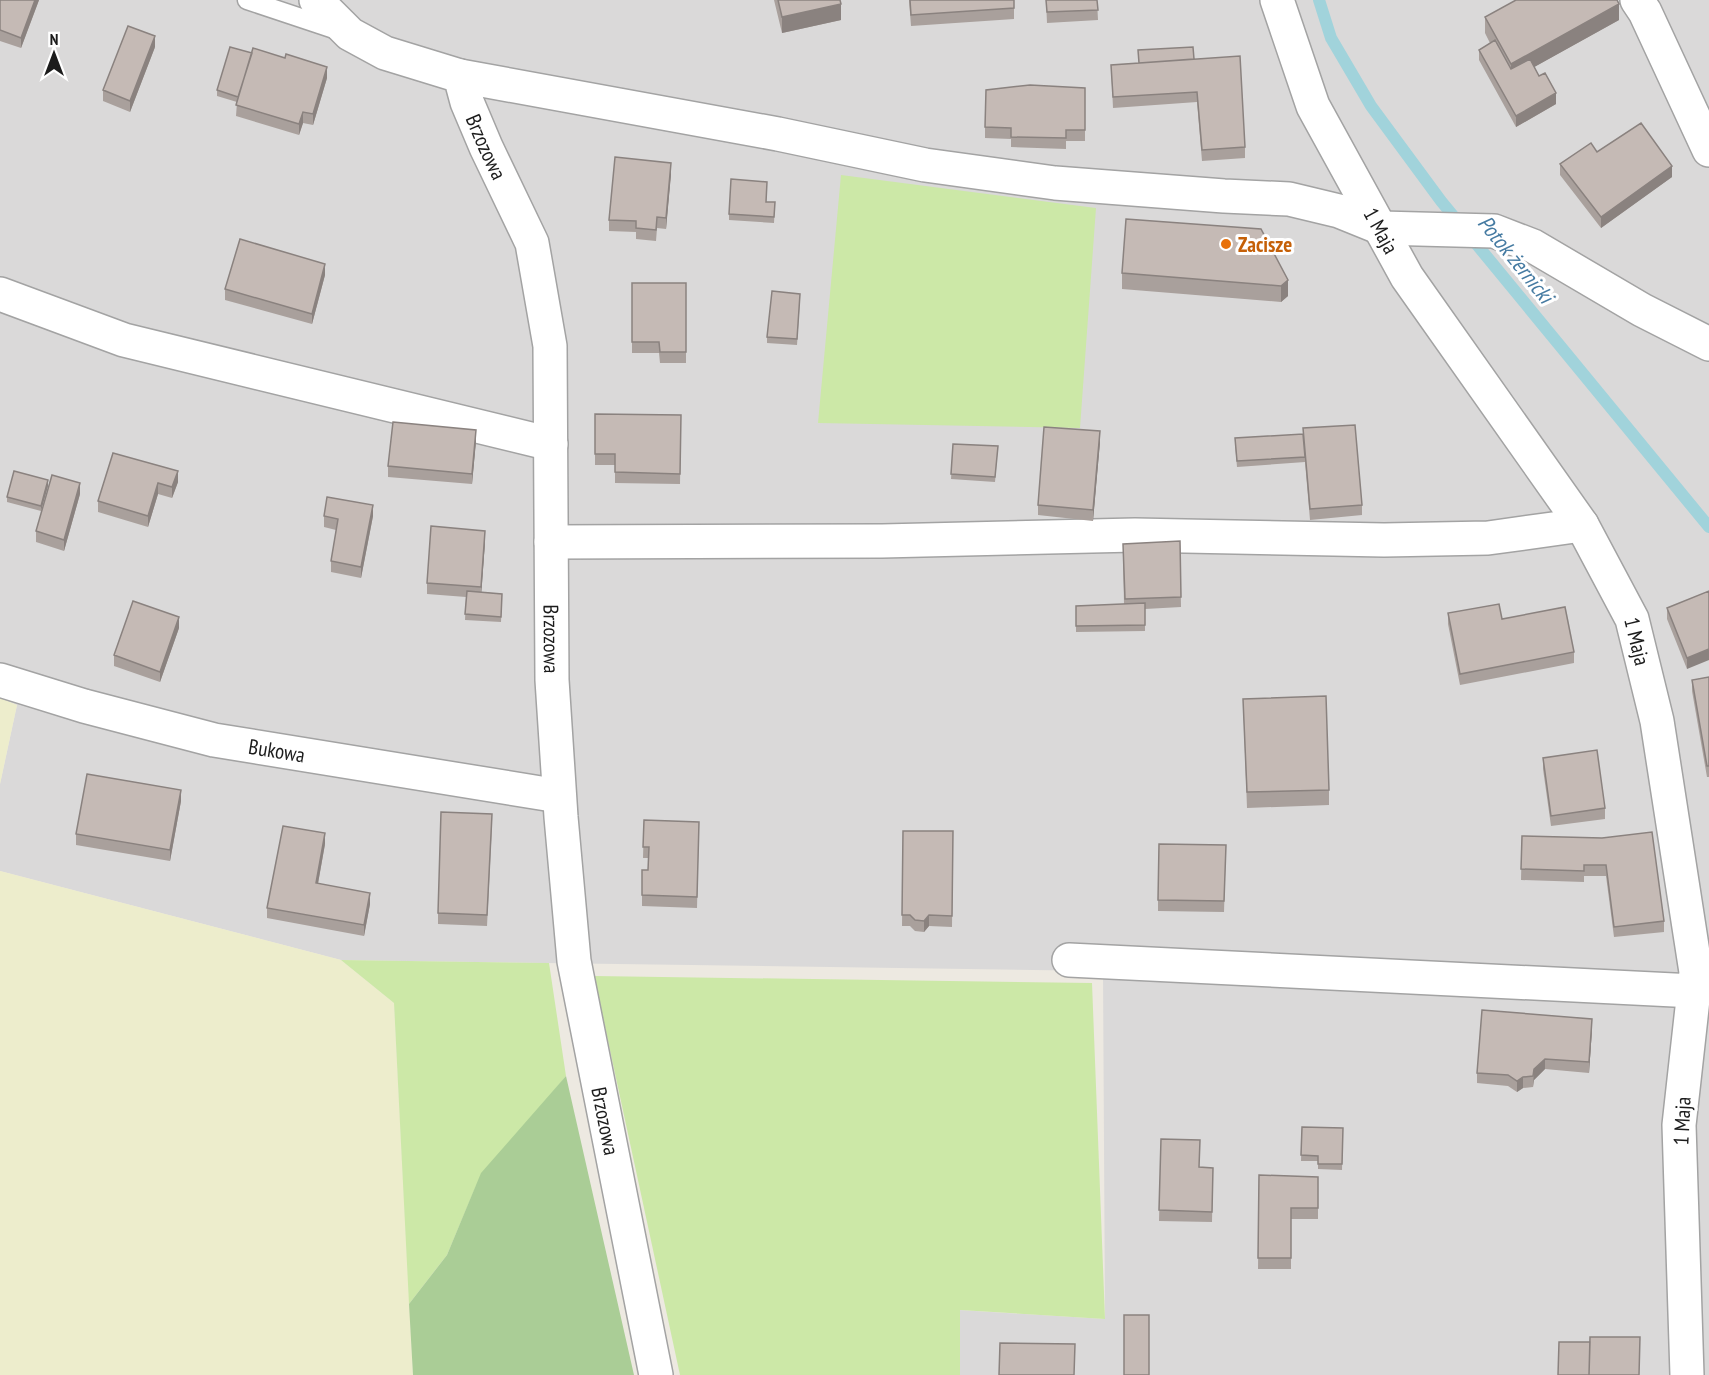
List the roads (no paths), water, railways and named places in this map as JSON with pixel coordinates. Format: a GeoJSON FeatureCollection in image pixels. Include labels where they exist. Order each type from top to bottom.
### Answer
{"type":"FeatureCollection","features":[{"type":"Feature","properties":{"kind":"street"},"geometry":{"type":"LineString","coordinates":[[316,0],[350,34],[385,53],[460,76],[778,134],[925,165],[1055,183],[1289,200],[1340,212],[1381,228],[1494,231],[1533,246],[1642,310],[1709,344]]}},
{"type":"Feature","properties":{"kind":"street","name":"1 Maja"},"geometry":{"type":"LineString","coordinates":[[1277,0],[1313,106],[1407,277],[1582,525],[1632,619],[1657,721],[1696,972],[1679,1125],[1687,1375]]}},
{"type":"Feature","properties":{"kind":"street"},"geometry":{"type":"LineString","coordinates":[[1637,0],[1645,12],[1709,150]]}},
{"type":"Feature","properties":{"kind":"street","name":"Brzozowa"},"geometry":{"type":"LineString","coordinates":[[460,76],[467,102],[486,147],[532,243],[550,346],[552,680],[574,961],[656,1375]]}},
{"type":"Feature","properties":{"kind":"street"},"geometry":{"type":"LineString","coordinates":[[0,294],[124,340],[551,444]]}},
{"type":"Feature","properties":{"kind":"street"},"geometry":{"type":"LineString","coordinates":[[551,542],[882,542],[1135,535],[1396,540],[1488,538],[1582,525]]}},
{"type":"Feature","properties":{"kind":"street","name":"Bukowa"},"geometry":{"type":"LineString","coordinates":[[0,680],[84,706],[214,740],[560,796]]}},
{"type":"Feature","properties":{"kind":"street"},"geometry":{"type":"LineString","coordinates":[[1069,960],[1694,991]]}},
{"type":"Feature","properties":{"kind":"lane"},"geometry":{"type":"LineString","coordinates":[[247,0],[350,34]]}},
{"type":"Feature","properties":{"kind":"waterway","name":"Potok żernicki"},"geometry":{"type":"LineString","coordinates":[[1319,0],[1331,38],[1371,106],[1441,201],[1709,527]]}},
{"type":"Feature","properties":{"kind":"place","name":"Zacisze"},"geometry":{"type":"Point","coordinates":[1226,244]}}]}
